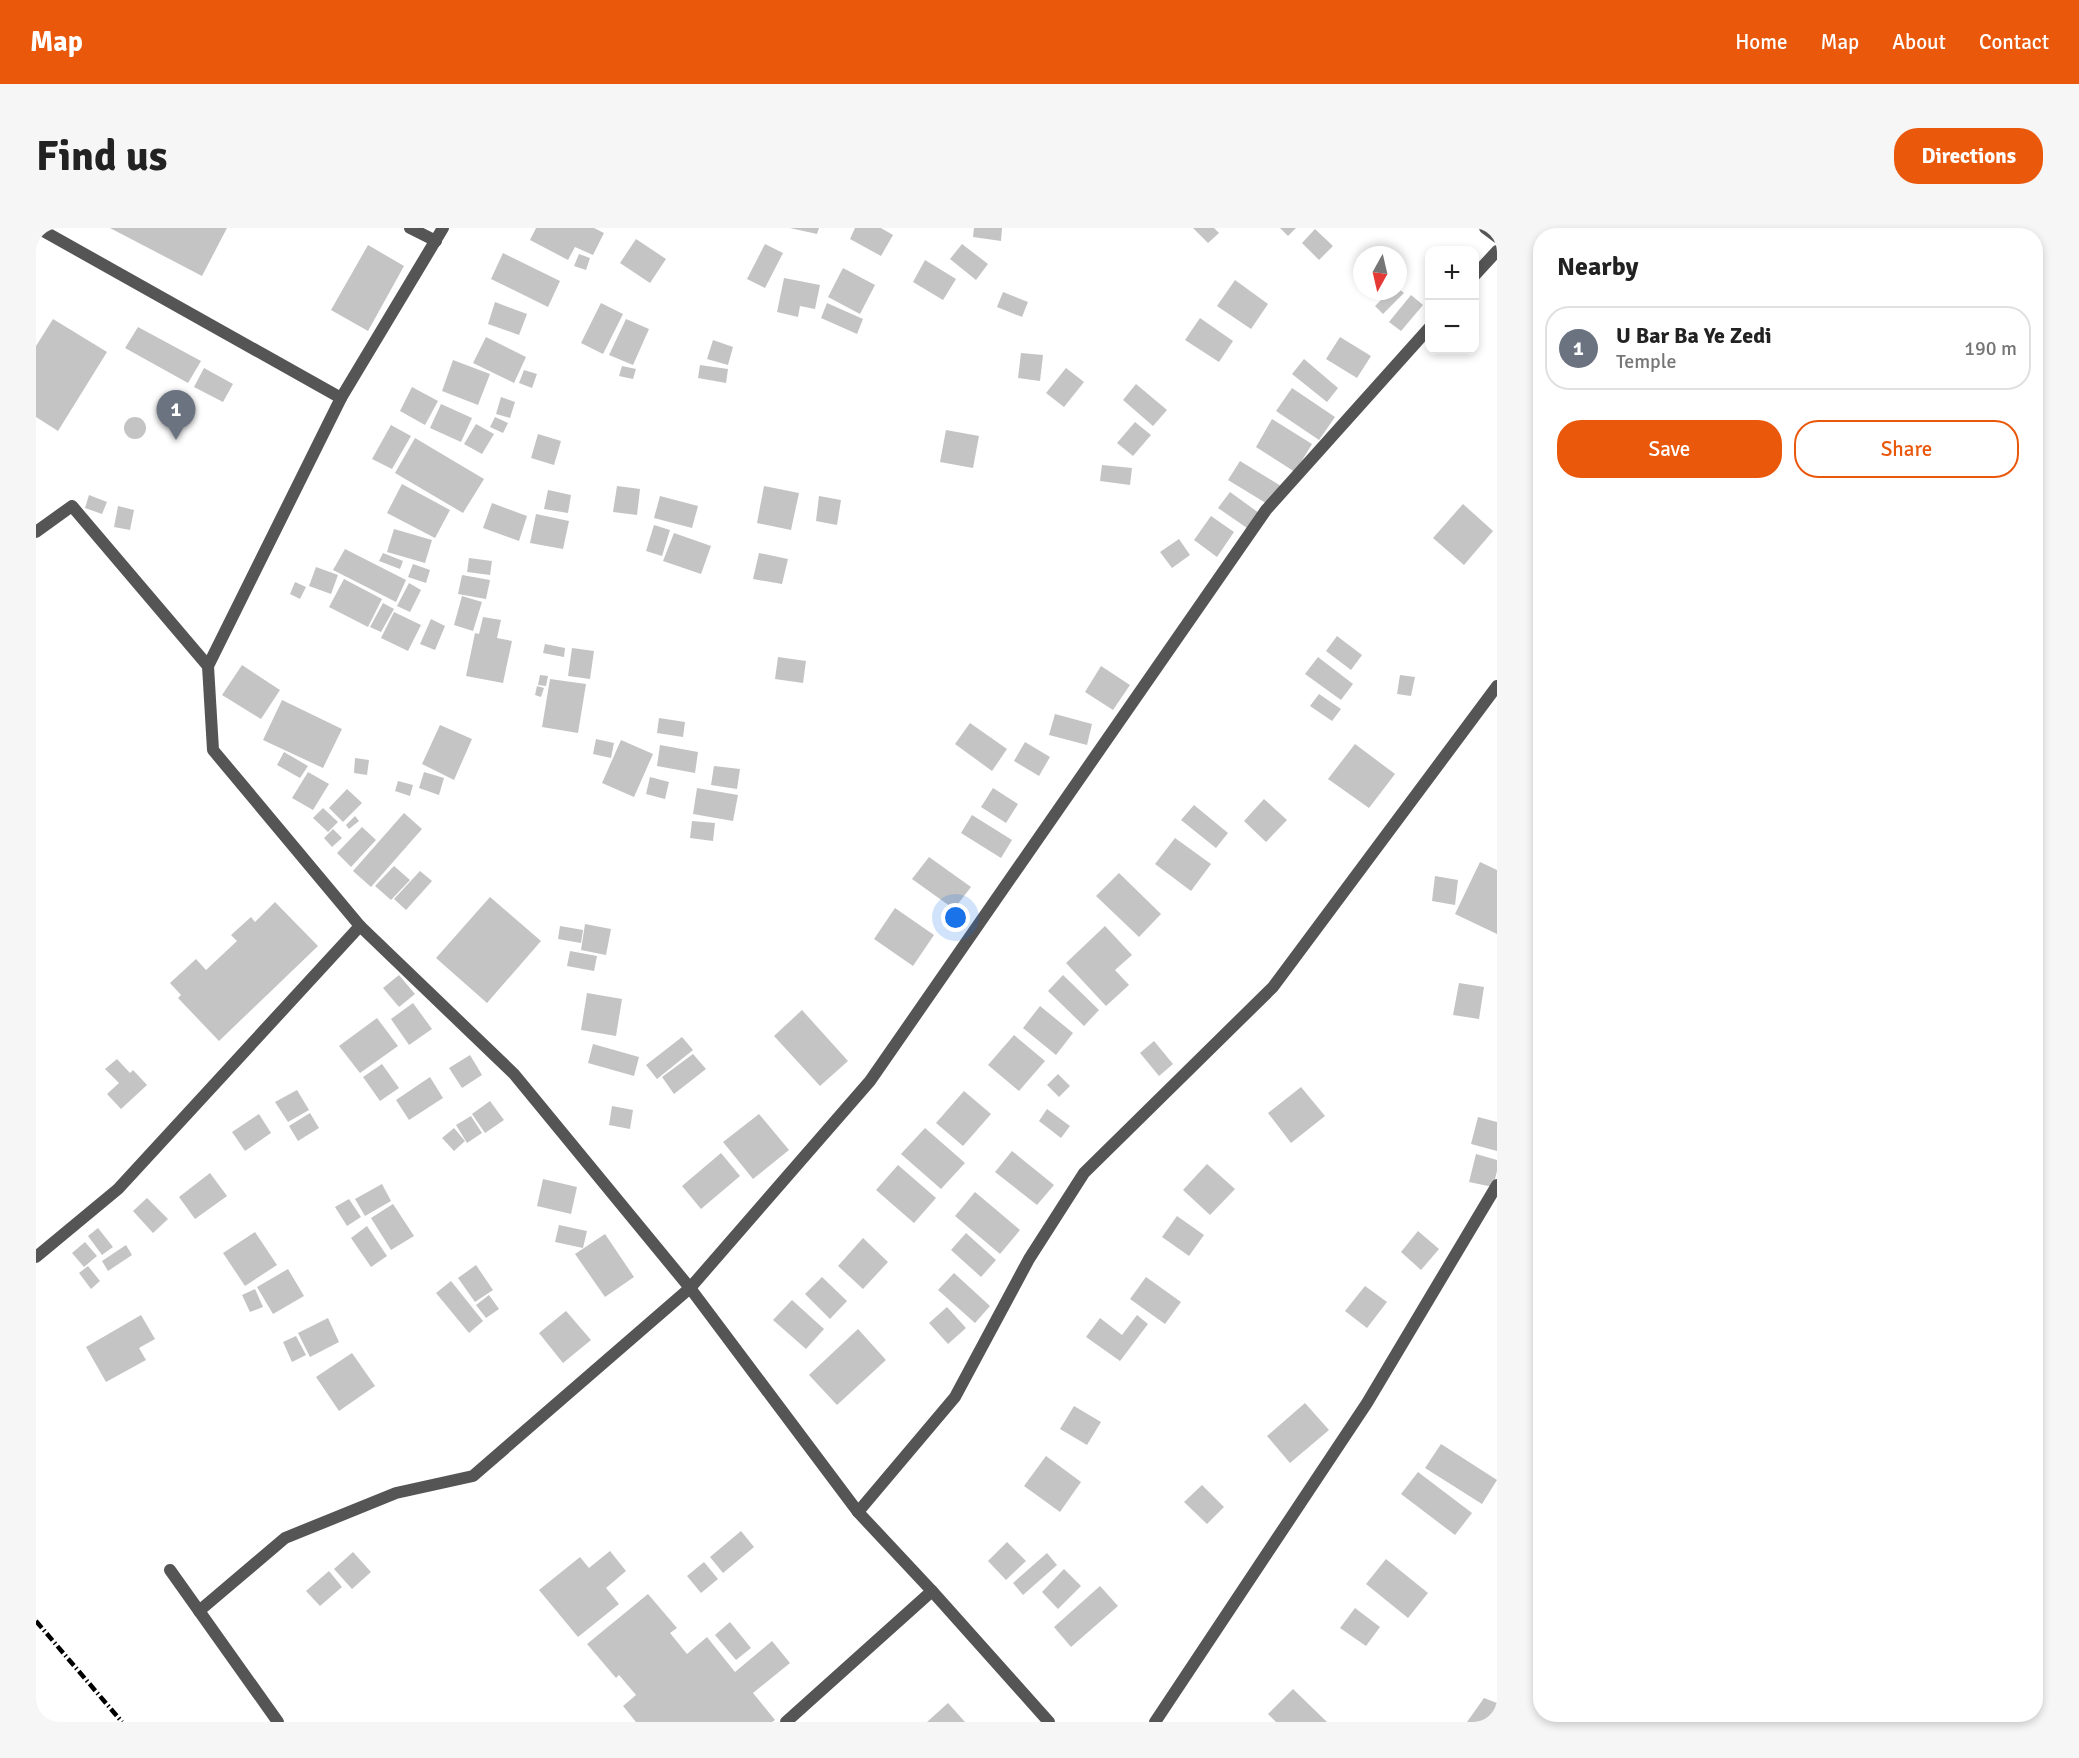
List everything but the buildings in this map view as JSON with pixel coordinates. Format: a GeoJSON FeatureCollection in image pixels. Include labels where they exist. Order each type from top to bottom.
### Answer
{"type":"FeatureCollection","features":[{"type":"Feature","properties":{"kind":"street"},"geometry":{"type":"LineString","coordinates":[[38,228],[341,398]]}},
{"type":"Feature","properties":{"kind":"street"},"geometry":{"type":"LineString","coordinates":[[410,228],[436,241]]}},
{"type":"Feature","properties":{"kind":"street"},"geometry":{"type":"LineString","coordinates":[[443,228],[341,398],[208,666],[213,750],[360,926],[514,1074],[690,1288],[858,1512],[1049,1722]]}},
{"type":"Feature","properties":{"kind":"street"},"geometry":{"type":"LineString","coordinates":[[1485,228],[1497,237]]}},
{"type":"Feature","properties":{"kind":"street"},"geometry":{"type":"LineString","coordinates":[[1479,271],[1497,251]]}},
{"type":"Feature","properties":{"kind":"street"},"geometry":{"type":"LineString","coordinates":[[199,1611],[285,1538],[396,1493],[473,1476],[690,1288],[870,1080],[1266,510],[1425,333]]}},
{"type":"Feature","properties":{"kind":"street"},"geometry":{"type":"LineString","coordinates":[[36,532],[72,506],[208,666]]}},
{"type":"Feature","properties":{"kind":"street"},"geometry":{"type":"LineString","coordinates":[[858,1512],[955,1397],[1029,1259],[1084,1173],[1273,987],[1497,686]]}},
{"type":"Feature","properties":{"kind":"street"},"geometry":{"type":"LineString","coordinates":[[36,1257],[118,1189],[360,926]]}},
{"type":"Feature","properties":{"kind":"street"},"geometry":{"type":"LineString","coordinates":[[1155,1722],[1367,1403],[1497,1185]]}},
{"type":"Feature","properties":{"kind":"street"},"geometry":{"type":"LineString","coordinates":[[170,1570],[278,1722]]}},
{"type":"Feature","properties":{"kind":"street"},"geometry":{"type":"LineString","coordinates":[[786,1722],[932,1591]]}},
{"type":"Feature","properties":{"kind":"railway"},"geometry":{"type":"LineString","coordinates":[[36,1621],[122,1722]]}},
{"type":"Feature","properties":{"kind":"place","name":"U Bar Ba Ye Zedi"},"geometry":{"type":"Point","coordinates":[176,440]}}]}
